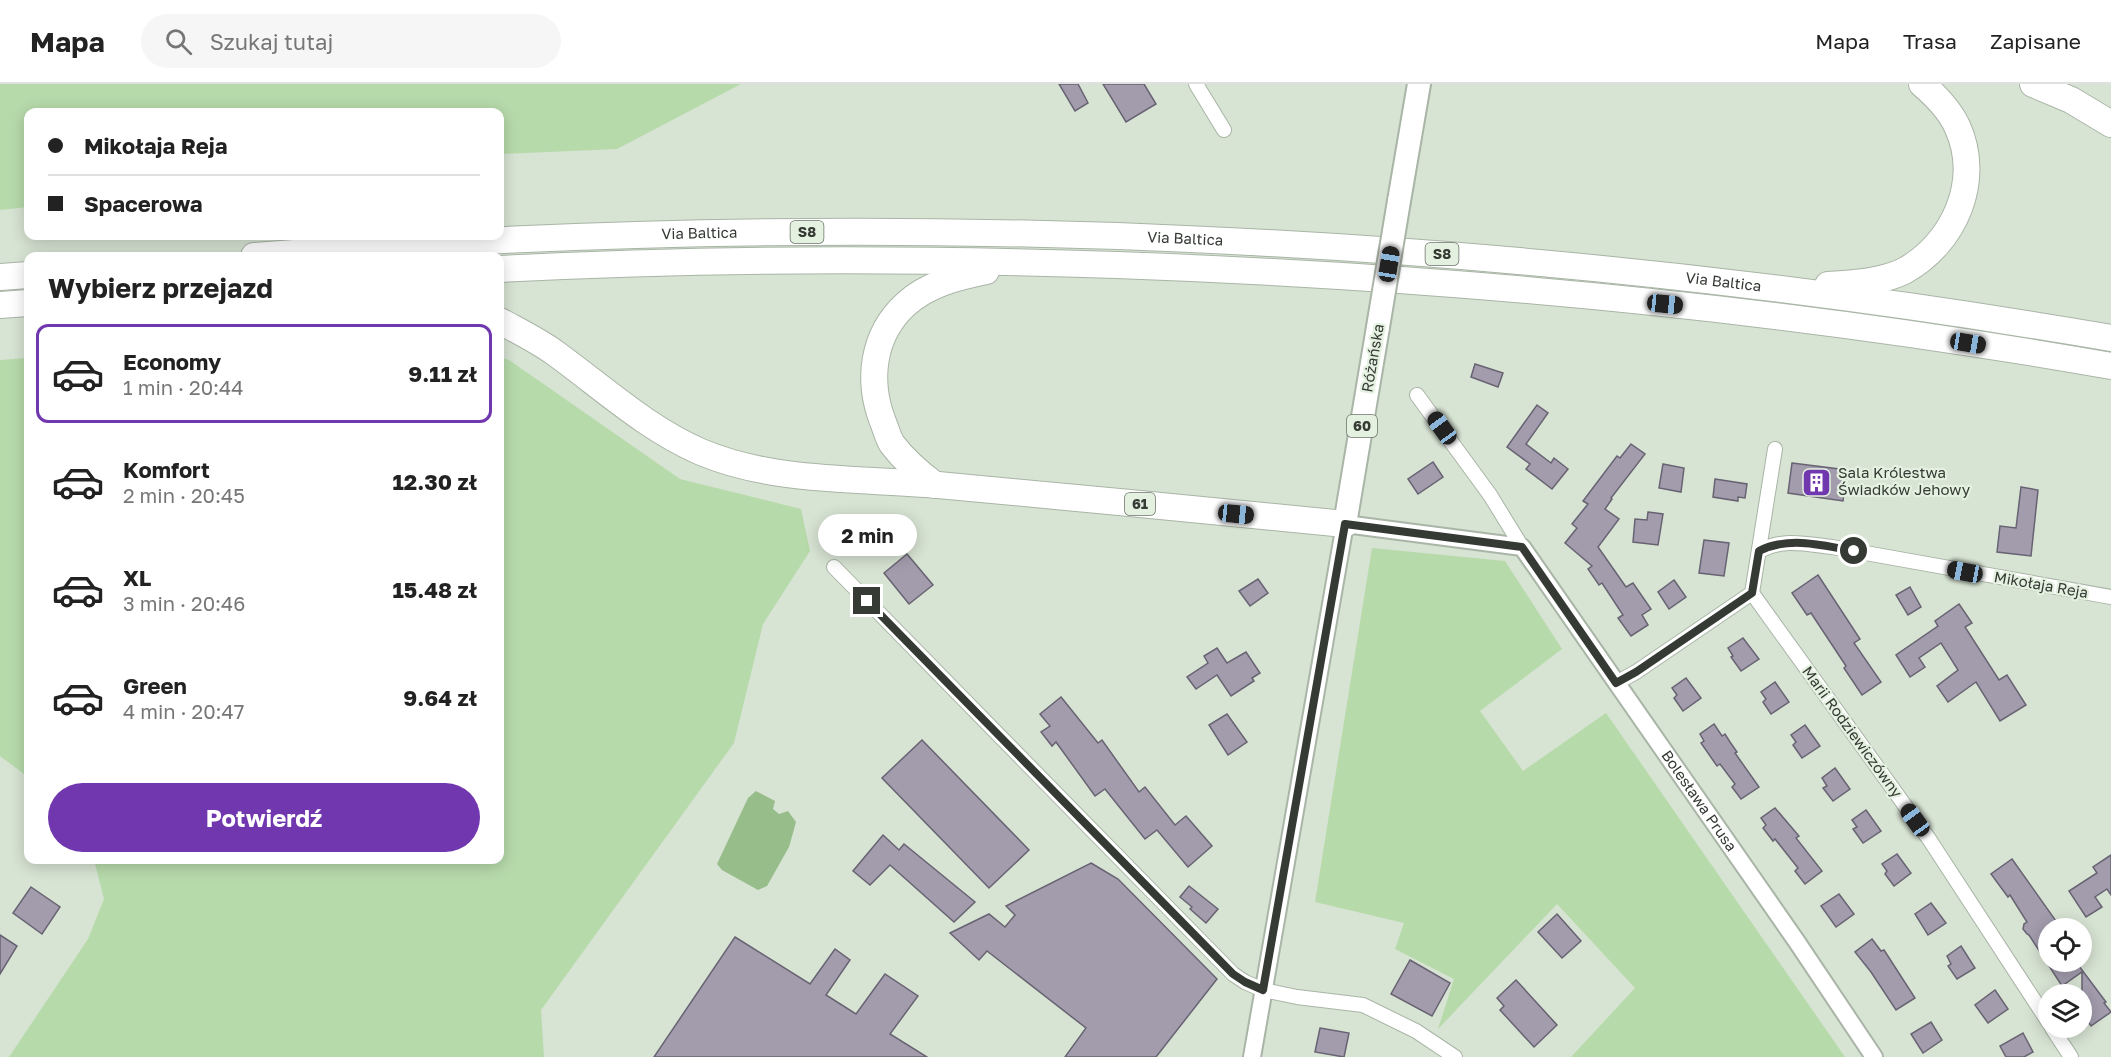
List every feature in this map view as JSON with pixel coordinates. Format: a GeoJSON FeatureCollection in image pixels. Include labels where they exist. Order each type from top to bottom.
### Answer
{"type":"FeatureCollection","features":[{"type":"Feature","properties":{"kind":"highway"},"geometry":{"type":"LineString","coordinates":[[1780,289],[1882,279],[1904,271],[1926,256],[1944,237],[1957,217],[1964,194],[1967,179],[1966,157],[1957,126],[1942,101],[1922,84]]}},
{"type":"Feature","properties":{"kind":"highway"},"geometry":{"type":"LineString","coordinates":[[2033,84],[2071,100],[2111,124]]}},
{"type":"Feature","properties":{"kind":"highway","name":"Via Baltica"},"geometry":{"type":"LineString","coordinates":[[322,252],[706,233],[1005,233],[1233,241],[1467,256],[1780,289],[1914,306],[2111,338]]}},
{"type":"Feature","properties":{"kind":"highway","name":"Via Baltica"},"geometry":{"type":"LineString","coordinates":[[504,269],[750,261],[1029,262],[1359,276],[1576,294],[1824,322],[2111,366]]}},
{"type":"Feature","properties":{"kind":"highway"},"geometry":{"type":"LineString","coordinates":[[935,484],[916,471],[891,442],[881,416],[874,392],[873,374],[874,359],[882,338],[896,314],[908,303],[936,285],[955,278],[1029,262]]}},
{"type":"Feature","properties":{"kind":"highway"},"geometry":{"type":"LineString","coordinates":[[0,277],[24,275]]}},
{"type":"Feature","properties":{"kind":"highway"},"geometry":{"type":"LineString","coordinates":[[0,305],[24,303]]}},
{"type":"Feature","properties":{"kind":"highway"},"geometry":{"type":"LineString","coordinates":[[504,323],[553,351],[643,419],[700,451],[752,468],[799,476],[935,484]]}},
{"type":"Feature","properties":{"kind":"highway","name":"61"},"geometry":{"type":"LineString","coordinates":[[935,484],[1345,524]]}},
{"type":"Feature","properties":{"kind":"main road","name":"Różańska"},"geometry":{"type":"LineString","coordinates":[[1345,524],[1419,84]]}},
{"type":"Feature","properties":{"kind":"street"},"geometry":{"type":"LineString","coordinates":[[1196,84],[1224,130]]}},
{"type":"Feature","properties":{"kind":"street","name":"Bolesława Prusa"},"geometry":{"type":"LineString","coordinates":[[1418,395],[1490,495],[1522,547],[1791,933],[1874,1057]]}},
{"type":"Feature","properties":{"kind":"street"},"geometry":{"type":"LineString","coordinates":[[1616,683],[1636,672],[1752,593],[1775,449]]}},
{"type":"Feature","properties":{"kind":"street"},"geometry":{"type":"LineString","coordinates":[[1345,524],[1522,547]]}},
{"type":"Feature","properties":{"kind":"street","name":"Różańska"},"geometry":{"type":"LineString","coordinates":[[1252,1057],[1345,524]]}},
{"type":"Feature","properties":{"kind":"street","name":"Mikołaja Reja"},"geometry":{"type":"LineString","coordinates":[[1759,551],[1785,542],[1832,547],[2111,597]]}},
{"type":"Feature","properties":{"kind":"street"},"geometry":{"type":"LineString","coordinates":[[834,567],[1233,974],[1263,990],[1297,997],[1363,1005],[1416,1031],[1455,1057]]}},
{"type":"Feature","properties":{"kind":"street","name":"Marii Rodziewiczówny"},"geometry":{"type":"LineString","coordinates":[[1752,593],[1929,839],[2038,1006]]}},
{"type":"Feature","properties":{"kind":"street"},"geometry":{"type":"LineString","coordinates":[[2059,1038],[2071,1057]]}},
{"type":"Feature","properties":{"kind":"shaded area"},"geometry":{"type":"Polygon","coordinates":[[[0,84],[741,84],[617,149],[504,154],[504,108],[24,108],[24,207],[0,210],[0,84]]]}},
{"type":"Feature","properties":{"kind":"shaded area"},"geometry":{"type":"Polygon","coordinates":[[[24,358],[24,774],[0,756],[0,360],[24,358]]]}},
{"type":"Feature","properties":{"kind":"shaded area"},"geometry":{"type":"Polygon","coordinates":[[[504,358],[680,479],[801,509],[810,551],[763,624],[734,743],[541,1010],[544,1057],[9,1057],[88,939],[104,899],[95,864],[504,864],[504,358]]]}},
{"type":"Feature","properties":{"kind":"shaded area"},"geometry":{"type":"Polygon","coordinates":[[[1372,548],[1505,561],[1562,649],[1480,711],[1523,771],[1606,713],[1845,1057],[1571,1057],[1635,988],[1557,904],[1438,1029],[1454,979],[1395,949],[1404,923],[1315,902],[1372,548]]]}},
{"type":"Feature","properties":{"kind":"shaded area"},"geometry":{"type":"Polygon","coordinates":[[[756,791],[775,801],[773,809],[779,814],[788,811],[796,822],[789,847],[767,886],[758,890],[722,870],[717,864],[748,798],[756,791]]]}},
{"type":"Feature","properties":{"kind":"building"},"geometry":{"type":"Polygon","coordinates":[[[1059,84],[1078,84],[1088,103],[1075,111],[1059,84]]]}},
{"type":"Feature","properties":{"kind":"building"},"geometry":{"type":"Polygon","coordinates":[[[1103,84],[1144,84],[1156,104],[1126,122],[1103,84]]]}},
{"type":"Feature","properties":{"kind":"building"},"geometry":{"type":"Polygon","coordinates":[[[1475,364],[1503,373],[1498,387],[1471,377],[1475,364]]]}},
{"type":"Feature","properties":{"kind":"building"},"geometry":{"type":"Polygon","coordinates":[[[1537,405],[1548,413],[1526,444],[1551,463],[1554,458],[1568,469],[1552,489],[1526,469],[1530,464],[1507,447],[1537,405]]]}},
{"type":"Feature","properties":{"kind":"building"},"geometry":{"type":"Polygon","coordinates":[[[1631,444],[1645,454],[1605,509],[1619,519],[1598,547],[1626,587],[1633,583],[1651,609],[1642,615],[1648,625],[1631,636],[1618,618],[1623,615],[1602,583],[1599,585],[1588,569],[1592,566],[1565,543],[1577,528],[1572,524],[1588,504],[1583,501],[1617,456],[1620,458],[1631,444]]]}},
{"type":"Feature","properties":{"kind":"building"},"geometry":{"type":"Polygon","coordinates":[[[1433,462],[1443,477],[1418,494],[1408,479],[1433,462]]]}},
{"type":"Feature","properties":{"kind":"building","name":"Sala Królestwa Świadków Jehowy"},"geometry":{"type":"Polygon","coordinates":[[[1792,463],[1847,470],[1843,501],[1788,493],[1792,463]]]}},
{"type":"Feature","properties":{"kind":"building"},"geometry":{"type":"Polygon","coordinates":[[[1663,464],[1684,468],[1681,492],[1659,488],[1663,464]]]}},
{"type":"Feature","properties":{"kind":"building"},"geometry":{"type":"Polygon","coordinates":[[[1715,479],[1747,484],[1745,498],[1738,497],[1738,501],[1713,497],[1715,479]]]}},
{"type":"Feature","properties":{"kind":"building"},"geometry":{"type":"Polygon","coordinates":[[[2021,487],[2038,490],[2031,556],[1997,552],[2000,526],[2016,528],[2021,487]]]}},
{"type":"Feature","properties":{"kind":"building"},"geometry":{"type":"Polygon","coordinates":[[[1648,512],[1663,514],[1658,545],[1633,542],[1635,519],[1647,520],[1648,512]]]}},
{"type":"Feature","properties":{"kind":"building"},"geometry":{"type":"Polygon","coordinates":[[[1704,540],[1729,543],[1724,576],[1699,573],[1704,540]]]}},
{"type":"Feature","properties":{"kind":"building"},"geometry":{"type":"Polygon","coordinates":[[[907,554],[933,585],[909,604],[884,573],[907,554]]]}},
{"type":"Feature","properties":{"kind":"building"},"geometry":{"type":"Polygon","coordinates":[[[1818,575],[1860,639],[1854,643],[1881,682],[1862,695],[1811,613],[1807,615],[1792,593],[1818,575]]]}},
{"type":"Feature","properties":{"kind":"building"},"geometry":{"type":"Polygon","coordinates":[[[1258,579],[1268,593],[1250,606],[1239,591],[1258,579]]]}},
{"type":"Feature","properties":{"kind":"building"},"geometry":{"type":"Polygon","coordinates":[[[1674,580],[1686,597],[1669,609],[1658,592],[1674,580]]]}},
{"type":"Feature","properties":{"kind":"building"},"geometry":{"type":"Polygon","coordinates":[[[1910,587],[1921,607],[1908,615],[1896,595],[1910,587]]]}},
{"type":"Feature","properties":{"kind":"building"},"geometry":{"type":"Polygon","coordinates":[[[1959,604],[1972,623],[1965,627],[1999,680],[2007,675],[2026,705],[2000,721],[1976,682],[1948,702],[1937,686],[1958,670],[1941,643],[1919,658],[1925,667],[1910,677],[1896,655],[1938,626],[1935,621],[1959,604]]]}},
{"type":"Feature","properties":{"kind":"building"},"geometry":{"type":"Polygon","coordinates":[[[1743,638],[1759,659],[1741,671],[1731,657],[1733,656],[1728,648],[1743,638]]]}},
{"type":"Feature","properties":{"kind":"building"},"geometry":{"type":"Polygon","coordinates":[[[1217,648],[1227,663],[1246,652],[1260,673],[1252,678],[1254,681],[1231,696],[1217,675],[1196,689],[1187,677],[1208,663],[1204,656],[1217,648]]]}},
{"type":"Feature","properties":{"kind":"building"},"geometry":{"type":"Polygon","coordinates":[[[1686,678],[1701,698],[1683,711],[1674,698],[1677,695],[1672,688],[1686,678]]]}},
{"type":"Feature","properties":{"kind":"building"},"geometry":{"type":"Polygon","coordinates":[[[1775,682],[1789,702],[1771,714],[1763,702],[1766,699],[1761,692],[1775,682]]]}},
{"type":"Feature","properties":{"kind":"building"},"geometry":{"type":"Polygon","coordinates":[[[1061,697],[1098,743],[1102,740],[1139,792],[1145,787],[1175,825],[1186,816],[1212,846],[1188,867],[1157,830],[1145,839],[1105,789],[1095,796],[1056,742],[1052,746],[1041,732],[1050,726],[1040,714],[1061,697]]]}},
{"type":"Feature","properties":{"kind":"building"},"geometry":{"type":"Polygon","coordinates":[[[1227,714],[1247,742],[1228,755],[1209,725],[1227,714]]]}},
{"type":"Feature","properties":{"kind":"building"},"geometry":{"type":"Polygon","coordinates":[[[1714,724],[1722,736],[1725,734],[1737,752],[1735,753],[1759,787],[1741,799],[1732,787],[1735,784],[1720,764],[1717,766],[1701,743],[1704,741],[1700,734],[1714,724]]]}},
{"type":"Feature","properties":{"kind":"building"},"geometry":{"type":"Polygon","coordinates":[[[1805,725],[1820,746],[1802,758],[1793,745],[1796,742],[1791,735],[1805,725]]]}},
{"type":"Feature","properties":{"kind":"building"},"geometry":{"type":"Polygon","coordinates":[[[922,740],[1029,850],[989,888],[882,778],[922,740]]]}},
{"type":"Feature","properties":{"kind":"building"},"geometry":{"type":"Polygon","coordinates":[[[1835,768],[1850,789],[1833,801],[1823,788],[1827,786],[1822,778],[1835,768]]]}},
{"type":"Feature","properties":{"kind":"building"},"geometry":{"type":"Polygon","coordinates":[[[1775,808],[1799,836],[1796,838],[1822,871],[1805,884],[1795,871],[1798,868],[1763,828],[1766,825],[1761,818],[1775,808]]]}},
{"type":"Feature","properties":{"kind":"building"},"geometry":{"type":"Polygon","coordinates":[[[1866,810],[1881,831],[1863,843],[1853,829],[1857,827],[1852,820],[1866,810]]]}},
{"type":"Feature","properties":{"kind":"building"},"geometry":{"type":"Polygon","coordinates":[[[883,835],[899,850],[904,844],[975,902],[954,922],[890,865],[870,885],[853,871],[883,835]]]}},
{"type":"Feature","properties":{"kind":"building"},"geometry":{"type":"Polygon","coordinates":[[[1897,854],[1911,873],[1894,886],[1885,874],[1887,871],[1882,864],[1897,854]]]}},
{"type":"Feature","properties":{"kind":"building"},"geometry":{"type":"Polygon","coordinates":[[[2111,855],[2111,895],[2107,889],[2095,897],[2102,907],[2086,917],[2069,891],[2097,873],[2093,867],[2111,855]]]}},
{"type":"Feature","properties":{"kind":"building"},"geometry":{"type":"Polygon","coordinates":[[[2012,859],[2054,918],[2038,918],[2038,949],[2023,929],[2027,922],[2010,895],[2008,897],[1991,874],[2012,859]]]}},
{"type":"Feature","properties":{"kind":"building"},"geometry":{"type":"Polygon","coordinates":[[[1091,863],[1118,879],[1217,979],[1156,1057],[1065,1057],[1086,1028],[987,951],[979,960],[950,933],[989,914],[1005,927],[1015,915],[1006,906],[1091,863]]]}},
{"type":"Feature","properties":{"kind":"building"},"geometry":{"type":"Polygon","coordinates":[[[1189,886],[1218,909],[1206,923],[1180,897],[1189,886]]]}},
{"type":"Feature","properties":{"kind":"building"},"geometry":{"type":"Polygon","coordinates":[[[31,887],[60,907],[42,934],[13,913],[31,887]]]}},
{"type":"Feature","properties":{"kind":"building"},"geometry":{"type":"Polygon","coordinates":[[[1839,894],[1854,914],[1836,927],[1821,906],[1839,894]]]}},
{"type":"Feature","properties":{"kind":"building"},"geometry":{"type":"Polygon","coordinates":[[[1931,903],[1946,923],[1928,935],[1915,914],[1931,903]]]}},
{"type":"Feature","properties":{"kind":"building"},"geometry":{"type":"Polygon","coordinates":[[[1557,914],[1581,941],[1562,958],[1538,932],[1557,914]]]}},
{"type":"Feature","properties":{"kind":"building"},"geometry":{"type":"Polygon","coordinates":[[[0,935],[17,946],[0,974],[0,935]]]}},
{"type":"Feature","properties":{"kind":"building"},"geometry":{"type":"Polygon","coordinates":[[[735,937],[810,984],[835,949],[850,960],[826,995],[856,1014],[885,974],[918,996],[890,1034],[927,1057],[654,1057],[735,937]]]}},
{"type":"Feature","properties":{"kind":"building"},"geometry":{"type":"Polygon","coordinates":[[[1872,939],[1881,951],[1884,950],[1915,998],[1896,1010],[1855,952],[1872,939]]]}},
{"type":"Feature","properties":{"kind":"building"},"geometry":{"type":"Polygon","coordinates":[[[1961,946],[1975,968],[1957,979],[1948,966],[1951,964],[1947,956],[1961,946]]]}},
{"type":"Feature","properties":{"kind":"building"},"geometry":{"type":"Polygon","coordinates":[[[1410,960],[1450,983],[1432,1016],[1391,994],[1410,960]]]}},
{"type":"Feature","properties":{"kind":"building"},"geometry":{"type":"Polygon","coordinates":[[[2053,972],[2082,972],[2065,984],[2061,984],[2053,972]]]}},
{"type":"Feature","properties":{"kind":"building"},"geometry":{"type":"Polygon","coordinates":[[[2084,972],[2106,1002],[2104,1003],[2111,1012],[2092,1025],[2092,984],[2082,984],[2084,972]]]}},
{"type":"Feature","properties":{"kind":"building"},"geometry":{"type":"Polygon","coordinates":[[[1516,980],[1557,1025],[1534,1047],[1500,1010],[1504,1006],[1497,998],[1516,980]]]}},
{"type":"Feature","properties":{"kind":"building"},"geometry":{"type":"Polygon","coordinates":[[[1995,990],[2008,1009],[1988,1023],[1975,1005],[1995,990]]]}},
{"type":"Feature","properties":{"kind":"building"},"geometry":{"type":"Polygon","coordinates":[[[1931,1022],[1942,1040],[1923,1053],[1911,1034],[1931,1022]]]}},
{"type":"Feature","properties":{"kind":"building"},"geometry":{"type":"Polygon","coordinates":[[[1320,1028],[1349,1033],[1344,1057],[1315,1052],[1320,1028]]]}},
{"type":"Feature","properties":{"kind":"building"},"geometry":{"type":"Polygon","coordinates":[[[2023,1033],[2033,1052],[2024,1057],[2006,1057],[2000,1046],[2023,1033]]]}},
{"type":"Feature","properties":{"kind":"place","name":"Sala Królestwa Świadków Jehowy"},"geometry":{"type":"Point","coordinates":[1817,482]}},
{"type":"Feature","properties":{"kind":"route"},"geometry":{"type":"LineString","coordinates":[[867,601],[1233,974],[1263,990],[1345,524],[1522,547],[1616,683],[1636,672],[1752,593],[1759,551],[1785,542],[1854,551]]}}]}
